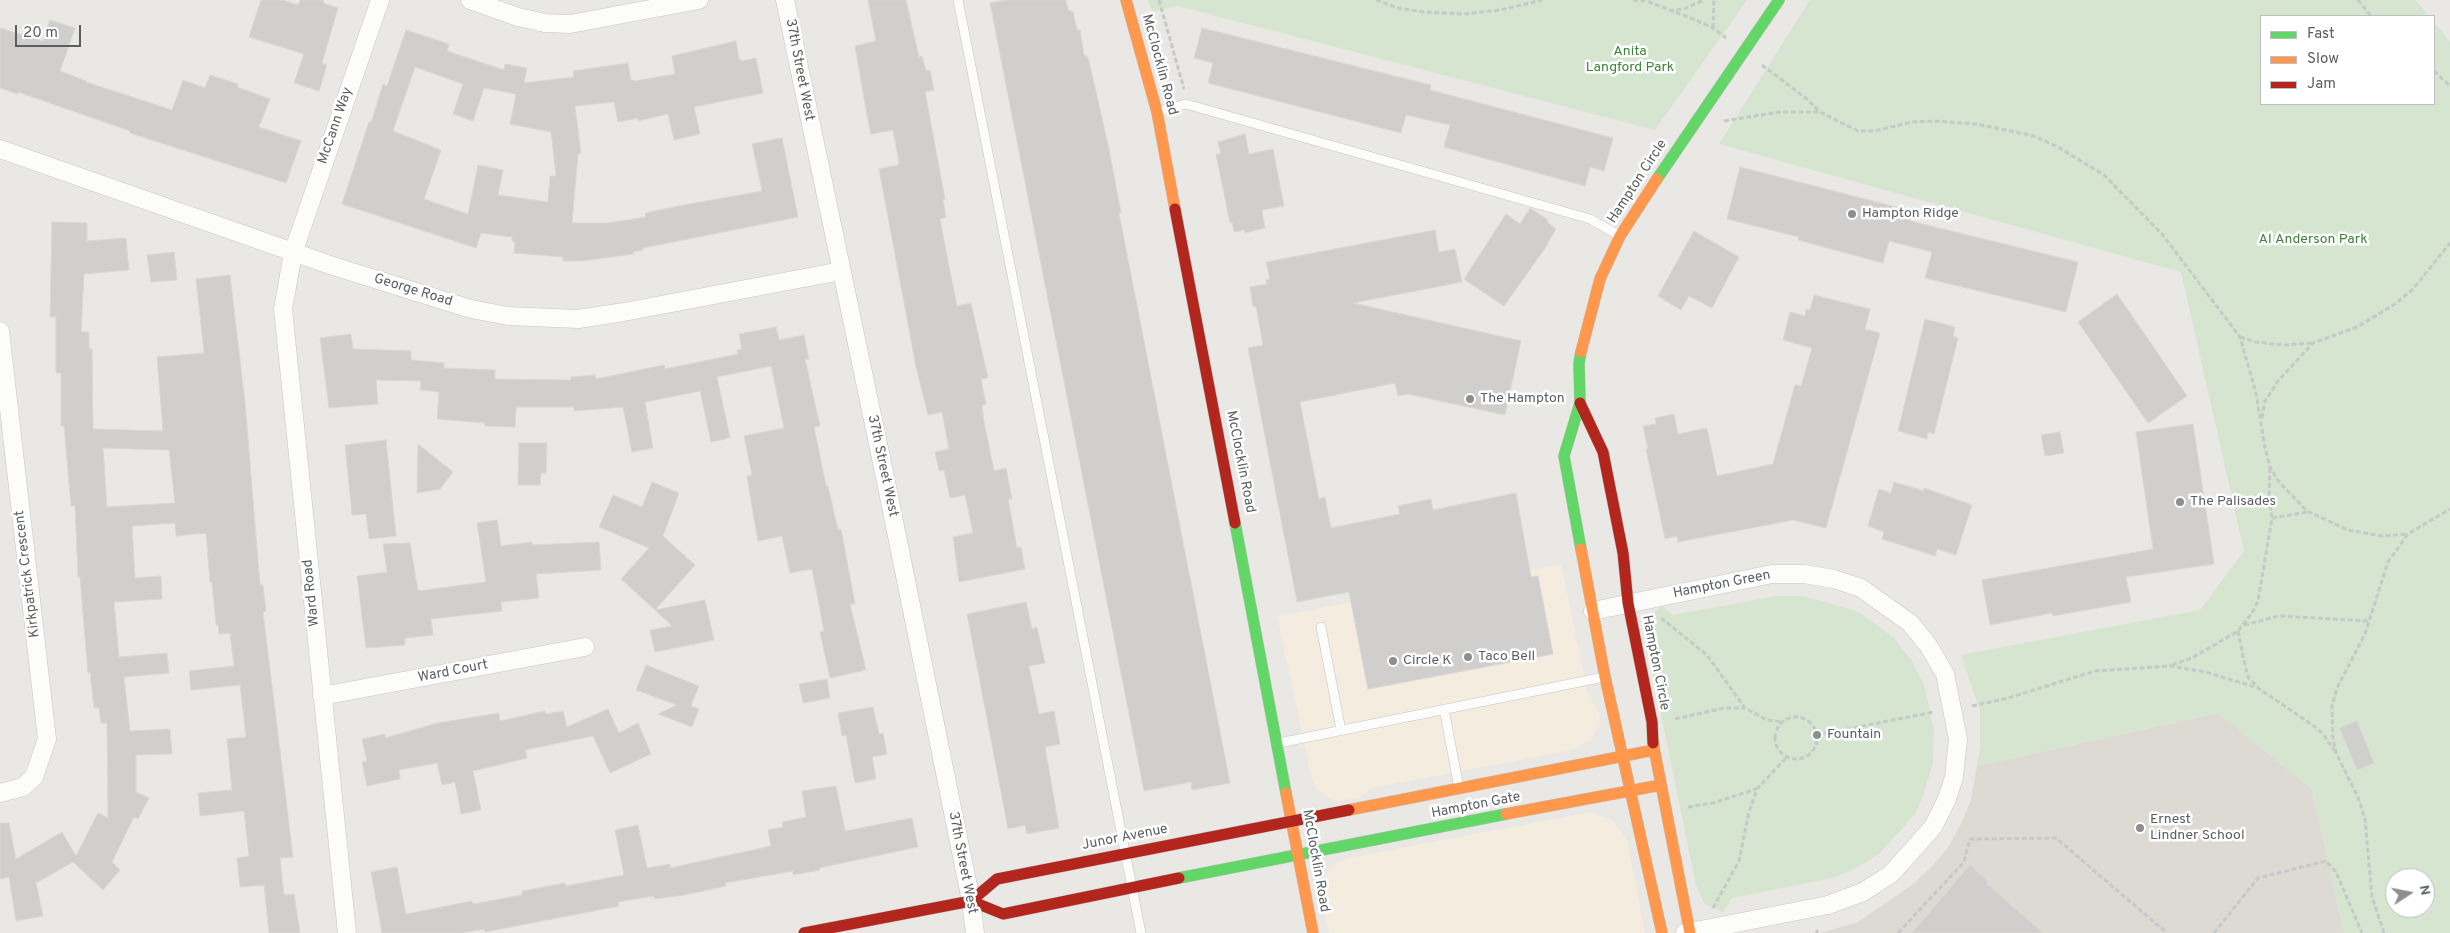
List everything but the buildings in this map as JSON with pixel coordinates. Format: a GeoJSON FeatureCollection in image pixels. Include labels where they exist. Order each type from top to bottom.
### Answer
{"type":"FeatureCollection","features":[{"type":"Feature","properties":{"kind":"street","name":"McCann Way"},"geometry":{"type":"LineString","coordinates":[[293,253],[380,0]]}},
{"type":"Feature","properties":{"kind":"street"},"geometry":{"type":"LineString","coordinates":[[470,0],[518,17],[545,23],[570,24],[699,0]]}},
{"type":"Feature","properties":{"kind":"street","name":"37th Street West"},"geometry":{"type":"LineString","coordinates":[[785,0],[971,901],[975,933]]}},
{"type":"Feature","properties":{"kind":"street","name":"McClocklin Road"},"geometry":{"type":"LineString","coordinates":[[1126,0],[1157,112],[1313,933]]}},
{"type":"Feature","properties":{"kind":"street","name":"Hampton Circle"},"geometry":{"type":"LineString","coordinates":[[1662,933],[1605,677],[1564,456],[1580,403],[1579,363],[1588,320],[1600,279],[1620,236],[1642,200],[1779,0]]}},
{"type":"Feature","properties":{"kind":"street","name":"George Road"},"geometry":{"type":"LineString","coordinates":[[0,149],[293,253],[471,309],[544,319],[578,319],[841,271]]}},
{"type":"Feature","properties":{"kind":"street","name":"Ward Road"},"geometry":{"type":"LineString","coordinates":[[293,253],[283,309],[347,933]]}},
{"type":"Feature","properties":{"kind":"street","name":"Kirkpatrick Crescent"},"geometry":{"type":"LineString","coordinates":[[0,331],[47,739],[34,777],[23,787],[0,793]]}},
{"type":"Feature","properties":{"kind":"street","name":"Hampton Circle"},"geometry":{"type":"LineString","coordinates":[[1580,403],[1603,452],[1623,553],[1628,603],[1652,722],[1654,750],[1689,933]]}},
{"type":"Feature","properties":{"kind":"street","name":"Hampton Green"},"geometry":{"type":"LineString","coordinates":[[1593,611],[1772,574],[1804,574],[1834,579],[1861,588],[1910,623],[1928,645],[1945,674],[1958,739],[1954,776],[1947,799],[1933,827],[1891,874],[1863,892],[1828,905],[1689,933]]}},
{"type":"Feature","properties":{"kind":"street","name":"Ward Court"},"geometry":{"type":"LineString","coordinates":[[322,696],[585,646]]}},
{"type":"Feature","properties":{"kind":"street","name":"Hampton Gate"},"geometry":{"type":"LineString","coordinates":[[1293,821],[1654,750]]}},
{"type":"Feature","properties":{"kind":"street","name":"Hampton Gate"},"geometry":{"type":"LineString","coordinates":[[1297,854],[1464,824],[1661,785]]}},
{"type":"Feature","properties":{"kind":"street","name":"Junor Avenue"},"geometry":{"type":"LineString","coordinates":[[971,901],[997,878],[1293,821]]}},
{"type":"Feature","properties":{"kind":"street"},"geometry":{"type":"LineString","coordinates":[[804,933],[971,901],[1003,914],[1297,854]]}},
{"type":"Feature","properties":{"kind":"lane"},"geometry":{"type":"LineString","coordinates":[[958,0],[1141,933]]}},
{"type":"Feature","properties":{"kind":"lane"},"geometry":{"type":"LineString","coordinates":[[1157,112],[1186,104],[1590,219],[1620,236]]}},
{"type":"Feature","properties":{"kind":"lane"},"geometry":{"type":"LineString","coordinates":[[1320,627],[1341,730]]}},
{"type":"Feature","properties":{"kind":"lane"},"geometry":{"type":"LineString","coordinates":[[1278,743],[1605,677]]}},
{"type":"Feature","properties":{"kind":"lane"},"geometry":{"type":"LineString","coordinates":[[1444,710],[1459,789]]}},
{"type":"Feature","properties":{"kind":"path"},"geometry":{"type":"LineString","coordinates":[[1159,0],[1182,80],[1186,104]]}},
{"type":"Feature","properties":{"kind":"path"},"geometry":{"type":"LineString","coordinates":[[1376,0],[1398,8],[1424,12],[1464,14],[1500,10],[1542,0]]}},
{"type":"Feature","properties":{"kind":"path"},"geometry":{"type":"LineString","coordinates":[[1633,0],[1645,1],[1668,11],[1692,18],[1713,28],[1733,44]]}},
{"type":"Feature","properties":{"kind":"path"},"geometry":{"type":"LineString","coordinates":[[1668,11],[1684,9],[1704,0]]}},
{"type":"Feature","properties":{"kind":"path"},"geometry":{"type":"LineString","coordinates":[[1713,28],[1714,0]]}},
{"type":"Feature","properties":{"kind":"path"},"geometry":{"type":"LineString","coordinates":[[2358,0],[2370,15]]}},
{"type":"Feature","properties":{"kind":"path"},"geometry":{"type":"LineString","coordinates":[[1757,62],[1807,99],[1820,112],[1858,131],[1874,131],[1912,122],[1934,120],[1976,124],[2034,136],[2058,147],[2104,175],[2126,195],[2191,269],[2240,337],[2270,467],[2269,496],[2272,518],[2258,601],[2244,625],[2238,631],[2192,658],[2170,666]]}},
{"type":"Feature","properties":{"kind":"path"},"geometry":{"type":"LineString","coordinates":[[2435,72],[2450,86]]}},
{"type":"Feature","properties":{"kind":"path"},"geometry":{"type":"LineString","coordinates":[[1726,122],[1750,115],[1779,112],[1820,112]]}},
{"type":"Feature","properties":{"kind":"path"},"geometry":{"type":"LineString","coordinates":[[2240,337],[2256,342],[2284,345],[2313,343],[2357,327],[2395,304],[2413,289],[2450,243]]}},
{"type":"Feature","properties":{"kind":"path"},"geometry":{"type":"LineString","coordinates":[[2261,422],[2264,402],[2287,371],[2313,343]]}},
{"type":"Feature","properties":{"kind":"path"},"geometry":{"type":"LineString","coordinates":[[2270,467],[2279,482],[2308,511],[2348,530],[2382,536],[2408,534]]}},
{"type":"Feature","properties":{"kind":"path"},"geometry":{"type":"LineString","coordinates":[[2336,753],[2332,739],[2332,706],[2337,688],[2360,647],[2388,562],[2408,534],[2450,509]]}},
{"type":"Feature","properties":{"kind":"path"},"geometry":{"type":"LineString","coordinates":[[2272,518],[2308,511]]}},
{"type":"Feature","properties":{"kind":"path"},"geometry":{"type":"LineString","coordinates":[[1657,615],[1707,655],[1745,708],[1767,720],[1782,722],[1796,717],[1803,718],[1814,727],[1817,735],[1815,747],[1806,757],[1800,759],[1787,757],[1777,748],[1776,733],[1782,722]]}},
{"type":"Feature","properties":{"kind":"path"},"geometry":{"type":"LineString","coordinates":[[2244,625],[2279,616],[2369,621]]}},
{"type":"Feature","properties":{"kind":"path"},"geometry":{"type":"LineString","coordinates":[[2238,631],[2244,666],[2249,679],[2258,688],[2323,734],[2336,753],[2358,797],[2365,819],[2372,896],[2384,933]]}},
{"type":"Feature","properties":{"kind":"path"},"geometry":{"type":"LineString","coordinates":[[1971,706],[2034,691],[2088,673],[2112,668],[2170,666],[2206,672],[2258,688]]}},
{"type":"Feature","properties":{"kind":"path"},"geometry":{"type":"LineString","coordinates":[[1670,720],[1724,708],[1745,708]]}},
{"type":"Feature","properties":{"kind":"path"},"geometry":{"type":"LineString","coordinates":[[1817,735],[1938,711]]}},
{"type":"Feature","properties":{"kind":"path"},"geometry":{"type":"LineString","coordinates":[[1712,913],[1714,904],[1734,871],[1743,850],[1749,812],[1757,789],[1787,757]]}},
{"type":"Feature","properties":{"kind":"path"},"geometry":{"type":"LineString","coordinates":[[1679,808],[1713,802],[1757,789]]}},
{"type":"Feature","properties":{"kind":"path"},"geometry":{"type":"LineString","coordinates":[[1898,933],[1964,862],[1970,839],[2056,838],[2167,933]]}},
{"type":"Feature","properties":{"kind":"path"},"geometry":{"type":"LineString","coordinates":[[2214,933],[2258,878],[2326,861],[2336,872],[2362,933]]}},
{"type":"Feature","properties":{"kind":"shaded area"},"geometry":{"type":"Polygon","coordinates":[[[1561,564],[1588,695],[1599,713],[1600,722],[1592,739],[1572,750],[1372,788],[1358,798],[1339,801],[1330,799],[1316,787],[1312,779],[1277,616],[1561,564]]]}},
{"type":"Feature","properties":{"kind":"shaded area","name":"Ernest Lindner School"},"geometry":{"type":"Polygon","coordinates":[[[2218,713],[2312,789],[2344,933],[1820,933],[1858,922],[1912,885],[1933,865],[1947,849],[1962,822],[1971,800],[1977,766],[2218,713]]]}},
{"type":"Feature","properties":{"kind":"shaded area"},"geometry":{"type":"Polygon","coordinates":[[[1591,812],[1613,821],[1627,840],[1645,933],[1329,933],[1320,893],[1327,871],[1335,863],[1348,858],[1591,812]]]}},
{"type":"Feature","properties":{"kind":"green space","name":"Anita Langford Park"},"geometry":{"type":"Polygon","coordinates":[[[1148,0],[1747,0],[1655,130],[1178,6],[1153,12],[1148,0]]]}},
{"type":"Feature","properties":{"kind":"green space","name":"Al Anderson Park"},"geometry":{"type":"Polygon","coordinates":[[[1810,0],[2415,0],[2428,15],[2260,15],[2260,105],[2435,105],[2435,23],[2450,42],[2450,933],[2344,933],[2312,789],[2218,713],[1977,766],[1980,747],[1980,711],[1961,655],[2200,610],[2244,551],[2181,272],[1719,144],[1810,0]]]}},
{"type":"Feature","properties":{"kind":"green space"},"geometry":{"type":"Polygon","coordinates":[[[1777,596],[1802,596],[1847,608],[1862,614],[1894,638],[1912,661],[1924,685],[1934,730],[1933,763],[1923,796],[1915,814],[1880,853],[1856,868],[1833,878],[1732,898],[1723,913],[1704,903],[1696,885],[1644,631],[1646,622],[1661,605],[1673,615],[1777,596]]]}},
{"type":"Feature","properties":{"kind":"traffic: fast"},"geometry":{"type":"LineString","coordinates":[[1657,179],[1779,0]]}},
{"type":"Feature","properties":{"kind":"traffic: fast"},"geometry":{"type":"LineString","coordinates":[[1581,352],[1579,363],[1580,403],[1564,456],[1581,549]]}},
{"type":"Feature","properties":{"kind":"traffic: fast"},"geometry":{"type":"LineString","coordinates":[[1235,523],[1286,793]]}},
{"type":"Feature","properties":{"kind":"traffic: fast"},"geometry":{"type":"LineString","coordinates":[[1179,878],[1506,814]]}},
{"type":"Feature","properties":{"kind":"traffic: slow"},"geometry":{"type":"LineString","coordinates":[[1126,0],[1157,112],[1175,209]]}},
{"type":"Feature","properties":{"kind":"traffic: slow"},"geometry":{"type":"LineString","coordinates":[[1581,352],[1600,279],[1620,236],[1657,179]]}},
{"type":"Feature","properties":{"kind":"traffic: slow"},"geometry":{"type":"LineString","coordinates":[[1581,549],[1605,677],[1662,933]]}},
{"type":"Feature","properties":{"kind":"traffic: slow"},"geometry":{"type":"LineString","coordinates":[[1653,743],[1690,933]]}},
{"type":"Feature","properties":{"kind":"traffic: slow"},"geometry":{"type":"LineString","coordinates":[[1349,810],[1654,750]]}},
{"type":"Feature","properties":{"kind":"traffic: slow"},"geometry":{"type":"LineString","coordinates":[[1506,814],[1661,785]]}},
{"type":"Feature","properties":{"kind":"traffic: slow"},"geometry":{"type":"LineString","coordinates":[[1286,793],[1313,933]]}},
{"type":"Feature","properties":{"kind":"traffic: jam"},"geometry":{"type":"LineString","coordinates":[[1175,209],[1235,523]]}},
{"type":"Feature","properties":{"kind":"traffic: jam"},"geometry":{"type":"LineString","coordinates":[[1580,403],[1603,452],[1623,553],[1628,603],[1652,722],[1653,743]]}},
{"type":"Feature","properties":{"kind":"traffic: jam"},"geometry":{"type":"LineString","coordinates":[[971,901],[997,879],[1349,810]]}},
{"type":"Feature","properties":{"kind":"traffic: jam"},"geometry":{"type":"LineString","coordinates":[[804,933],[971,901],[1003,914],[1179,878]]}},
{"type":"Feature","properties":{"kind":"place","name":"Hampton Ridge"},"geometry":{"type":"Point","coordinates":[1852,214]}},
{"type":"Feature","properties":{"kind":"place","name":"The Hampton"},"geometry":{"type":"Point","coordinates":[1470,399]}},
{"type":"Feature","properties":{"kind":"place","name":"The Palisades"},"geometry":{"type":"Point","coordinates":[2180,502]}},
{"type":"Feature","properties":{"kind":"place","name":"Taco Bell"},"geometry":{"type":"Point","coordinates":[1468,657]}},
{"type":"Feature","properties":{"kind":"place","name":"Circle K"},"geometry":{"type":"Point","coordinates":[1393,661]}},
{"type":"Feature","properties":{"kind":"place","name":"Fountain"},"geometry":{"type":"Point","coordinates":[1817,735]}},
{"type":"Feature","properties":{"kind":"place","name":"Ernest Lindner School"},"geometry":{"type":"Point","coordinates":[2140,828]}}]}
